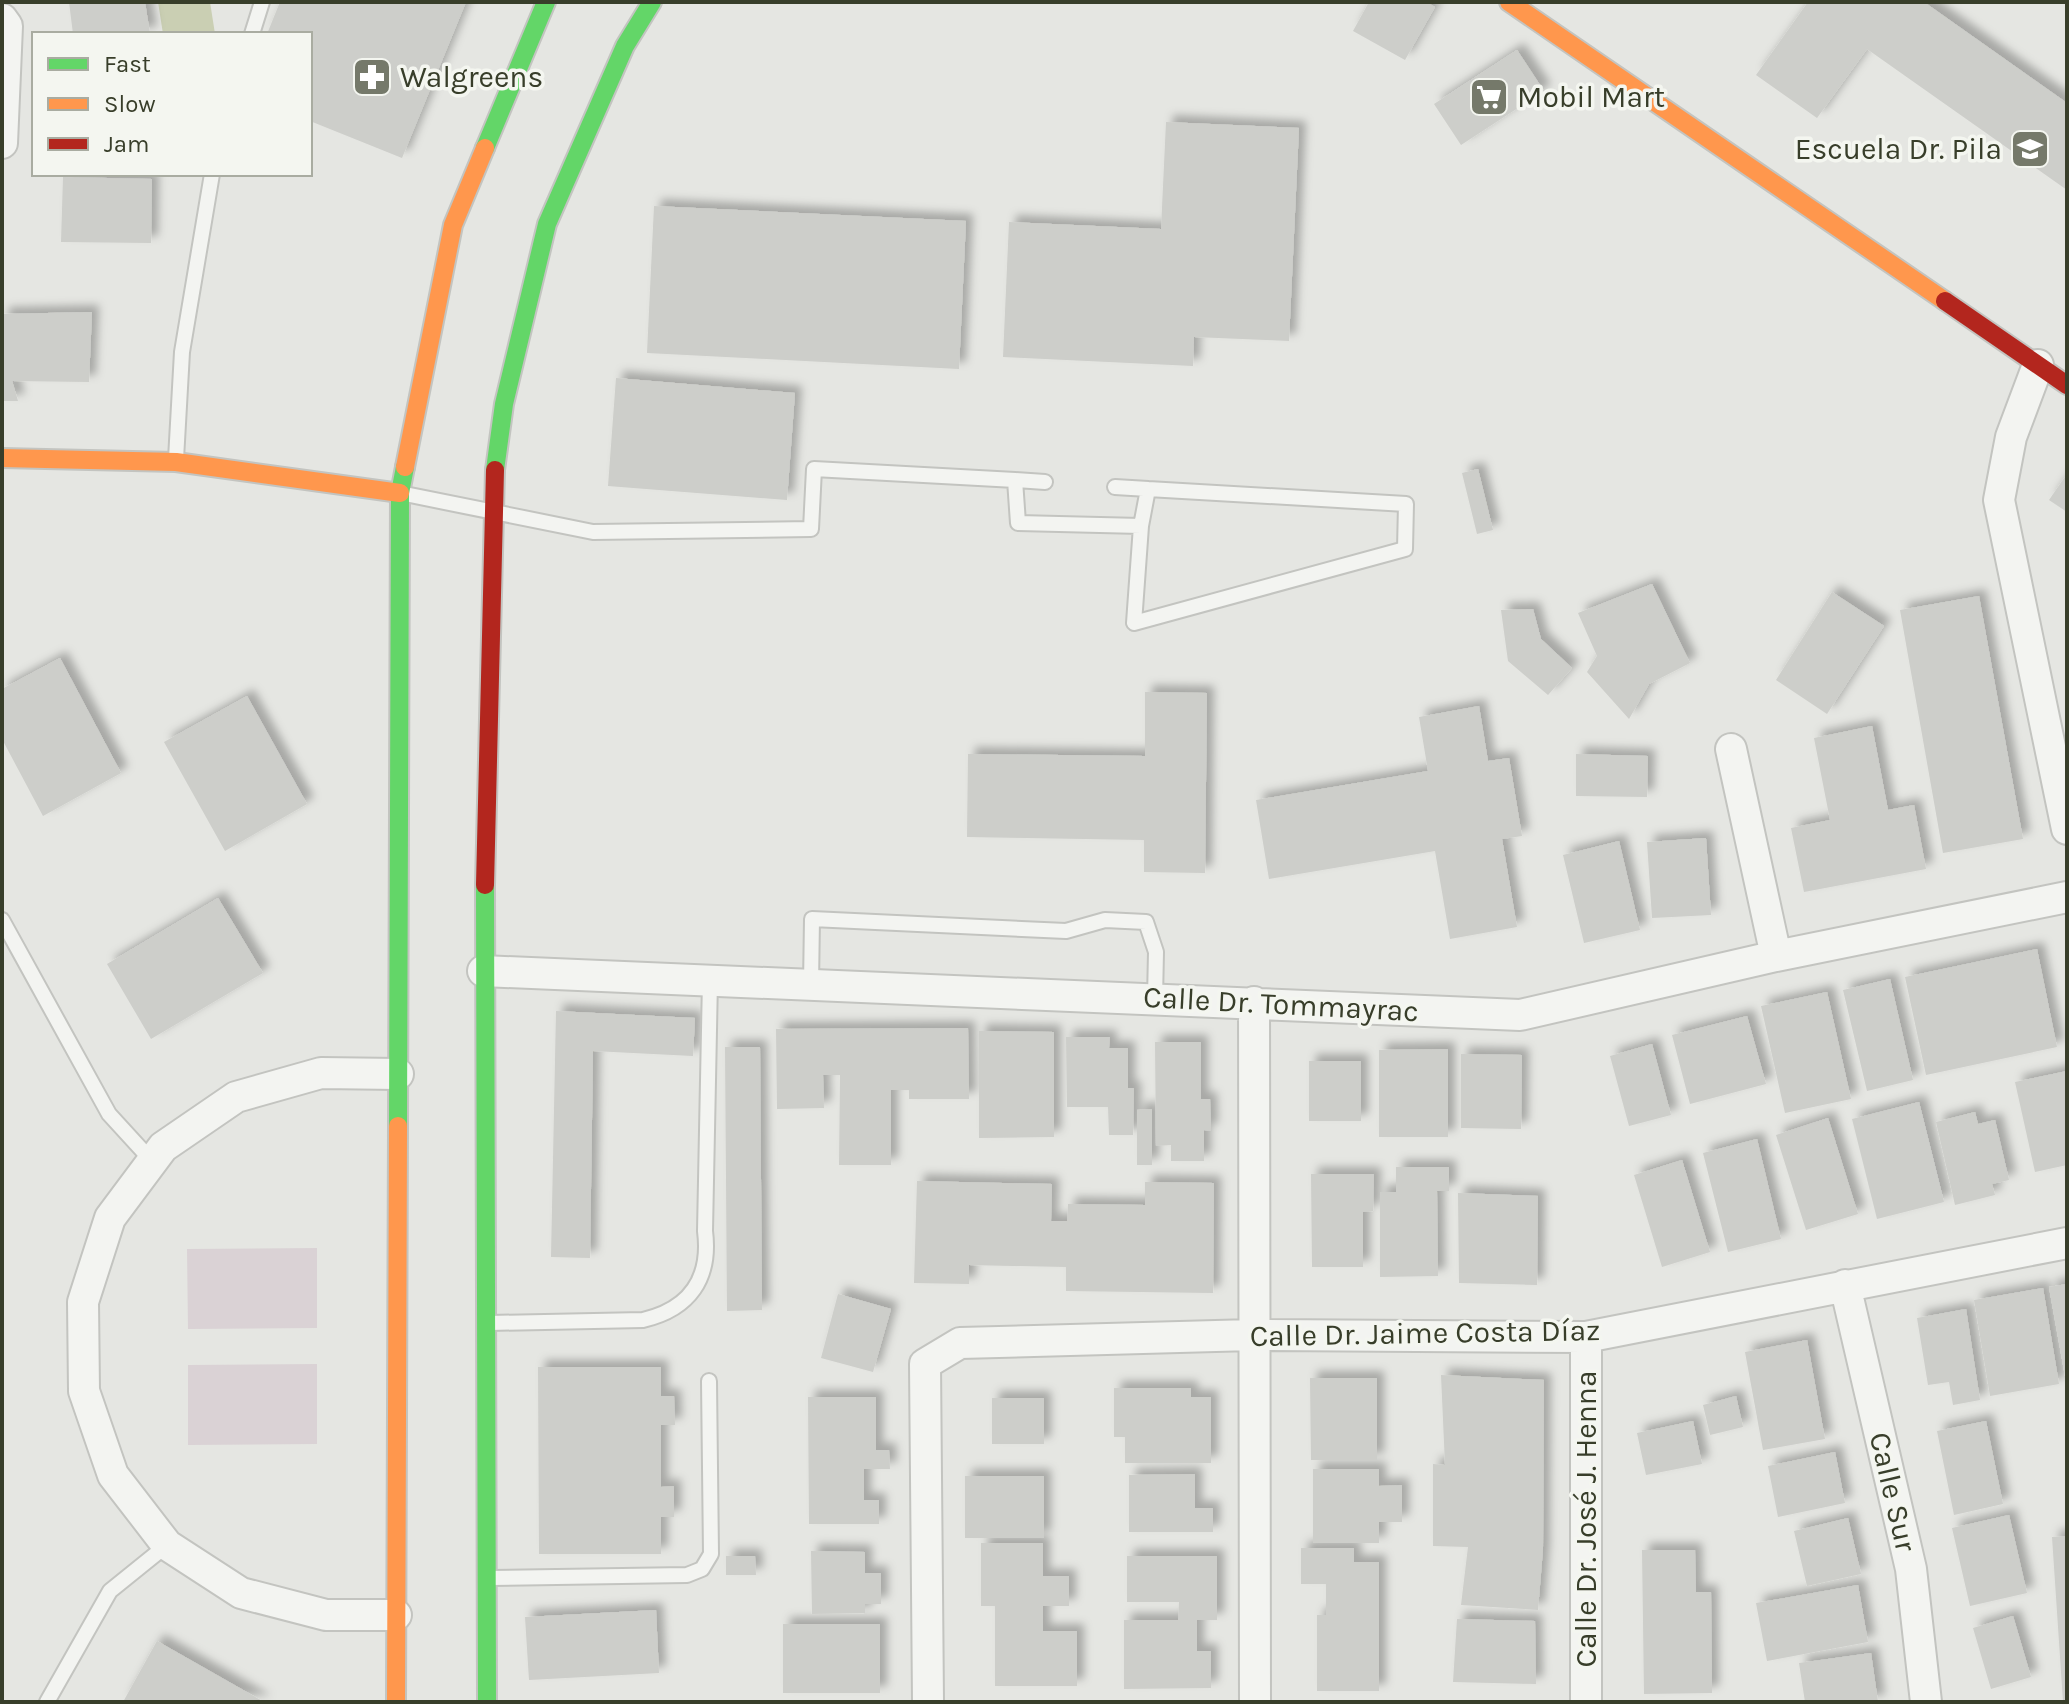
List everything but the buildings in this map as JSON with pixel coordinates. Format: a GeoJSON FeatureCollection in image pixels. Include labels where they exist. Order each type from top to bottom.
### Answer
{"type":"FeatureCollection","features":[{"type":"Feature","properties":{"kind":"main road"},"geometry":{"type":"LineString","coordinates":[[396,1702],[400,493],[453,225],[546,2]]}},
{"type":"Feature","properties":{"kind":"main road"},"geometry":{"type":"LineString","coordinates":[[487,1702],[483,971],[492,515],[504,404],[547,224],[625,46],[652,2]]}},
{"type":"Feature","properties":{"kind":"main road"},"geometry":{"type":"LineString","coordinates":[[1525,6],[2067,385]]}},
{"type":"Feature","properties":{"kind":"main road"},"geometry":{"type":"LineString","coordinates":[[2,458],[176,462],[400,493]]}},
{"type":"Feature","properties":{"kind":"street"},"geometry":{"type":"LineString","coordinates":[[2,19],[7,26],[2,143]]}},
{"type":"Feature","properties":{"kind":"street"},"geometry":{"type":"LineString","coordinates":[[2038,365],[2011,437],[1999,500],[2067,829]]}},
{"type":"Feature","properties":{"kind":"street"},"geometry":{"type":"LineString","coordinates":[[1731,749],[1776,956]]}},
{"type":"Feature","properties":{"kind":"street","name":"Calle Dr. Tommayrac"},"geometry":{"type":"LineString","coordinates":[[483,971],[1520,1015],[1776,956],[2067,897]]}},
{"type":"Feature","properties":{"kind":"street"},"geometry":{"type":"LineString","coordinates":[[1254,1002],[1252,1335],[1255,1702]]}},
{"type":"Feature","properties":{"kind":"street"},"geometry":{"type":"LineString","coordinates":[[396,1615],[326,1615],[241,1593],[167,1545],[113,1475],[84,1391],[83,1302],[110,1218],[163,1147],[236,1097],[321,1073],[398,1074]]}},
{"type":"Feature","properties":{"kind":"street","name":"Calle Dr. Jaime Costa Díaz"},"geometry":{"type":"LineString","coordinates":[[928,1702],[925,1364],[960,1343],[1252,1335],[1586,1337],[2067,1243]]}},
{"type":"Feature","properties":{"kind":"street","name":"Calle Sur"},"geometry":{"type":"LineString","coordinates":[[1845,1285],[1911,1569],[1926,1702]]}},
{"type":"Feature","properties":{"kind":"street","name":"Calle Dr. José J. Henna"},"geometry":{"type":"LineString","coordinates":[[1586,1337],[1586,1702]]}},
{"type":"Feature","properties":{"kind":"lane"},"geometry":{"type":"LineString","coordinates":[[253,32],[262,2]]}},
{"type":"Feature","properties":{"kind":"lane"},"geometry":{"type":"LineString","coordinates":[[176,462],[182,352],[212,176]]}},
{"type":"Feature","properties":{"kind":"lane"},"geometry":{"type":"LineString","coordinates":[[400,493],[492,515],[593,532],[811,529],[814,469],[1045,482]]}},
{"type":"Feature","properties":{"kind":"lane"},"geometry":{"type":"LineString","coordinates":[[1015,480],[1018,523],[1141,526]]}},
{"type":"Feature","properties":{"kind":"lane"},"geometry":{"type":"LineString","coordinates":[[1115,487],[1406,504],[1405,549],[1134,623],[1141,526],[1148,489]]}},
{"type":"Feature","properties":{"kind":"lane"},"geometry":{"type":"LineString","coordinates":[[811,984],[812,919],[1066,931],[1105,920],[1132,921],[1146,922],[1156,952],[1155,998]]}},
{"type":"Feature","properties":{"kind":"lane"},"geometry":{"type":"LineString","coordinates":[[2,920],[109,1114],[152,1161]]}},
{"type":"Feature","properties":{"kind":"lane"},"geometry":{"type":"LineString","coordinates":[[485,1323],[643,1320],[663,1315],[682,1305],[695,1290],[705,1271],[707,1251],[710,980]]}},
{"type":"Feature","properties":{"kind":"lane"},"geometry":{"type":"LineString","coordinates":[[486,1578],[687,1575],[702,1569],[711,1554],[709,1381]]}},
{"type":"Feature","properties":{"kind":"lane"},"geometry":{"type":"LineString","coordinates":[[47,1702],[110,1591],[167,1545]]}},
{"type":"Feature","properties":{"kind":"shaded area"},"geometry":{"type":"Polygon","coordinates":[[[158,2],[210,2],[215,32],[163,32],[158,2]]]}},
{"type":"Feature","properties":{"kind":"shaded area"},"geometry":{"type":"Polygon","coordinates":[[[317,1248],[317,1328],[188,1329],[187,1249],[317,1248]]]}},
{"type":"Feature","properties":{"kind":"shaded area"},"geometry":{"type":"Polygon","coordinates":[[[317,1364],[317,1444],[188,1445],[188,1365],[317,1364]]]}},
{"type":"Feature","properties":{"kind":"traffic: fast"},"geometry":{"type":"LineString","coordinates":[[485,148],[546,2]]}},
{"type":"Feature","properties":{"kind":"traffic: fast"},"geometry":{"type":"LineString","coordinates":[[495,470],[504,404],[547,224],[625,46],[652,2]]}},
{"type":"Feature","properties":{"kind":"traffic: fast"},"geometry":{"type":"LineString","coordinates":[[398,1126],[400,493],[405,467]]}},
{"type":"Feature","properties":{"kind":"traffic: fast"},"geometry":{"type":"LineString","coordinates":[[485,885],[487,1702]]}},
{"type":"Feature","properties":{"kind":"traffic: slow"},"geometry":{"type":"LineString","coordinates":[[1509,2],[1945,301]]}},
{"type":"Feature","properties":{"kind":"traffic: slow"},"geometry":{"type":"LineString","coordinates":[[405,467],[453,225],[485,148]]}},
{"type":"Feature","properties":{"kind":"traffic: slow"},"geometry":{"type":"LineString","coordinates":[[2,458],[176,462],[400,493]]}},
{"type":"Feature","properties":{"kind":"traffic: slow"},"geometry":{"type":"LineString","coordinates":[[396,1702],[398,1126]]}},
{"type":"Feature","properties":{"kind":"traffic: jam"},"geometry":{"type":"LineString","coordinates":[[1945,301],[2067,385]]}},
{"type":"Feature","properties":{"kind":"traffic: jam"},"geometry":{"type":"LineString","coordinates":[[485,885],[495,470]]}},
{"type":"Feature","properties":{"kind":"place","name":"Walgreens"},"geometry":{"type":"Point","coordinates":[372,77]}},
{"type":"Feature","properties":{"kind":"place","name":"Mobil Mart"},"geometry":{"type":"Point","coordinates":[1489,97]}},
{"type":"Feature","properties":{"kind":"place","name":"Escuela Dr. Pila"},"geometry":{"type":"Point","coordinates":[2030,149]}}]}
